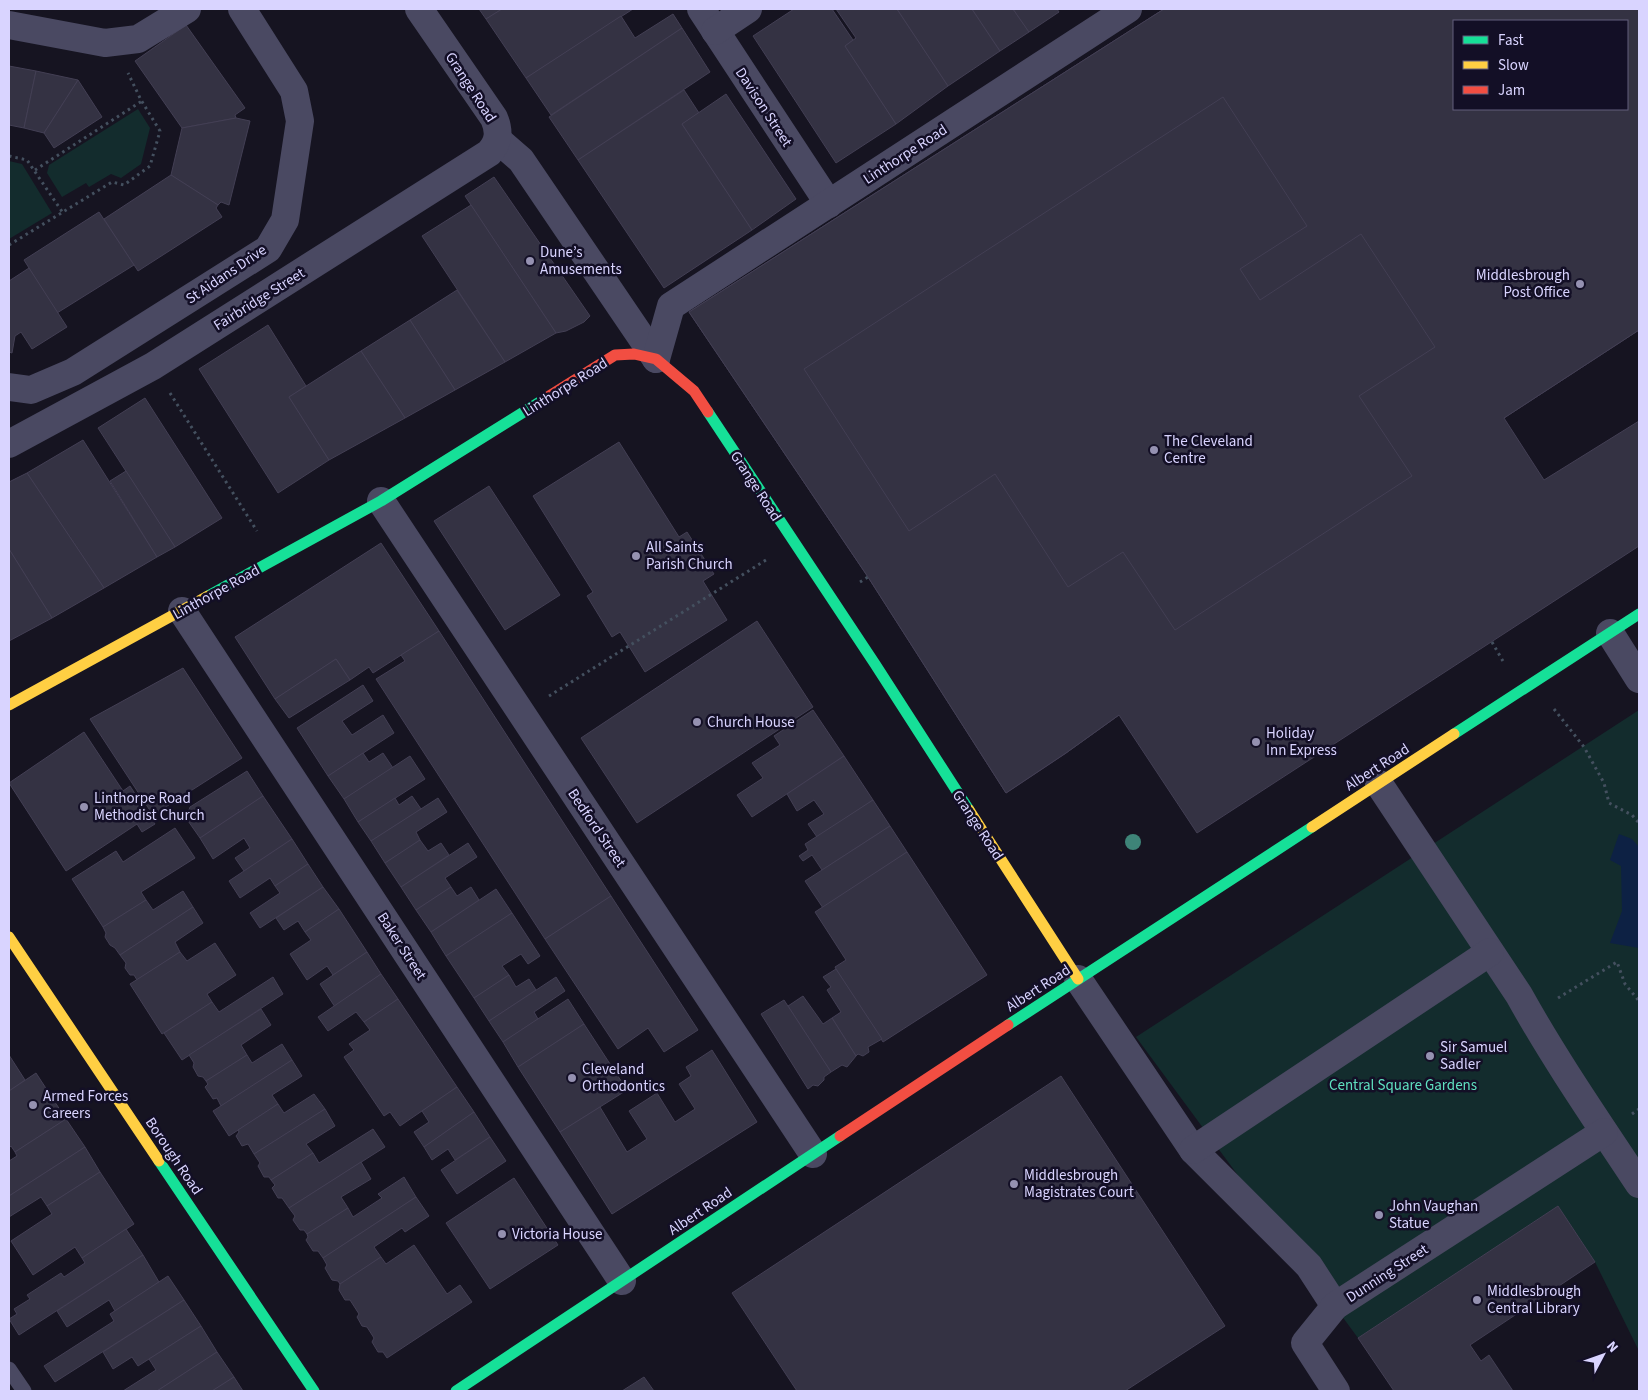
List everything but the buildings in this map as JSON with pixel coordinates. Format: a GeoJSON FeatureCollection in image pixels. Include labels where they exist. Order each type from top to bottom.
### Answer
{"type":"FeatureCollection","features":[{"type":"Feature","properties":{"kind":"street"},"geometry":{"type":"LineString","coordinates":[[9,25],[105,43],[138,39],[186,9]]}},
{"type":"Feature","properties":{"kind":"street","name":"St Aidans Drive"},"geometry":{"type":"LineString","coordinates":[[9,387],[31,390],[73,372],[268,249],[286,220],[300,121],[294,92],[242,9]]}},
{"type":"Feature","properties":{"kind":"street","name":"Grange Road"},"geometry":{"type":"LineString","coordinates":[[419,9],[489,110],[497,126],[498,140],[520,160],[656,359],[694,391],[875,664],[1078,979]]}},
{"type":"Feature","properties":{"kind":"street"},"geometry":{"type":"LineString","coordinates":[[708,20],[748,9]]}},
{"type":"Feature","properties":{"kind":"street","name":"Linthorpe Road"},"geometry":{"type":"LineString","coordinates":[[9,705],[381,501],[615,356],[634,354],[656,359],[671,306],[1128,9]]}},
{"type":"Feature","properties":{"kind":"street","name":"Davison Street"},"geometry":{"type":"LineString","coordinates":[[708,20],[829,204]]}},
{"type":"Feature","properties":{"kind":"street","name":"Fairbridge Street"},"geometry":{"type":"LineString","coordinates":[[9,444],[153,366],[489,153],[498,140]]}},
{"type":"Feature","properties":{"kind":"street","name":"Bedford Street"},"geometry":{"type":"LineString","coordinates":[[381,501],[813,1154]]}},
{"type":"Feature","properties":{"kind":"street","name":"Baker Street"},"geometry":{"type":"LineString","coordinates":[[182,611],[622,1281]]}},
{"type":"Feature","properties":{"kind":"street","name":"Albert Road"},"geometry":{"type":"LineString","coordinates":[[456,1391],[1078,979],[1639,614]]}},
{"type":"Feature","properties":{"kind":"street"},"geometry":{"type":"LineString","coordinates":[[1610,633],[1639,679]]}},
{"type":"Feature","properties":{"kind":"street"},"geometry":{"type":"LineString","coordinates":[[1379,784],[1519,994],[1530,1015],[1639,1184]]}},
{"type":"Feature","properties":{"kind":"street","name":"Borough Road"},"geometry":{"type":"LineString","coordinates":[[9,937],[314,1391]]}},
{"type":"Feature","properties":{"kind":"street"},"geometry":{"type":"LineString","coordinates":[[1192,1150],[1490,952]]}},
{"type":"Feature","properties":{"kind":"street"},"geometry":{"type":"LineString","coordinates":[[1078,979],[1192,1150],[1309,1266],[1335,1306]]}},
{"type":"Feature","properties":{"kind":"street","name":"Dunning Street"},"geometry":{"type":"LineString","coordinates":[[1336,1391],[1305,1344],[1335,1306],[1604,1132]]}},
{"type":"Feature","properties":{"kind":"lane"},"geometry":{"type":"LineString","coordinates":[[9,1369],[24,1391]]}},
{"type":"Feature","properties":{"kind":"path"},"geometry":{"type":"LineString","coordinates":[[9,245],[112,182],[124,185],[150,166],[160,131],[142,101],[126,66],[119,41]]}},
{"type":"Feature","properties":{"kind":"path"},"geometry":{"type":"LineString","coordinates":[[35,170],[142,101]]}},
{"type":"Feature","properties":{"kind":"path"},"geometry":{"type":"LineString","coordinates":[[9,156],[27,160],[63,212]]}},
{"type":"Feature","properties":{"kind":"path"},"geometry":{"type":"LineString","coordinates":[[153,366],[275,559]]}},
{"type":"Feature","properties":{"kind":"path"},"geometry":{"type":"LineString","coordinates":[[521,714],[793,543]]}},
{"type":"Feature","properties":{"kind":"path"},"geometry":{"type":"LineString","coordinates":[[1532,683],[1584,747],[1604,783],[1609,803],[1632,815],[1639,823]]}},
{"type":"Feature","properties":{"kind":"path"},"geometry":{"type":"LineString","coordinates":[[1530,1015],[1617,962],[1625,984],[1639,1001]]}},
{"type":"Feature","properties":{"kind":"green space"},"geometry":{"type":"Polygon","coordinates":[[[138,109],[150,128],[141,164],[121,178],[111,174],[89,187],[86,183],[62,197],[47,173],[49,165],[138,109]]]}},
{"type":"Feature","properties":{"kind":"green space"},"geometry":{"type":"Polygon","coordinates":[[[9,161],[22,164],[52,213],[9,239],[9,161]]]}},
{"type":"Feature","properties":{"kind":"green space","name":"Central Square Gardens"},"geometry":{"type":"Polygon","coordinates":[[[1639,710],[1639,1351],[1595,1262],[1558,1206],[1358,1338],[1136,1037],[1639,710]]]}},
{"type":"Feature","properties":{"kind":"water"},"geometry":{"type":"Polygon","coordinates":[[[1619,834],[1632,839],[1639,847],[1639,948],[1610,943],[1622,911],[1621,866],[1610,860],[1619,834]]]}},
{"type":"Feature","properties":{"kind":"traffic: fast"},"geometry":{"type":"LineString","coordinates":[[208,596],[381,501],[543,400]]}},
{"type":"Feature","properties":{"kind":"traffic: fast"},"geometry":{"type":"LineString","coordinates":[[708,412],[969,810]]}},
{"type":"Feature","properties":{"kind":"traffic: fast"},"geometry":{"type":"LineString","coordinates":[[1454,734],[1639,614]]}},
{"type":"Feature","properties":{"kind":"traffic: fast"},"geometry":{"type":"LineString","coordinates":[[1008,1025],[1312,827]]}},
{"type":"Feature","properties":{"kind":"traffic: fast"},"geometry":{"type":"LineString","coordinates":[[456,1391],[840,1136]]}},
{"type":"Feature","properties":{"kind":"traffic: fast"},"geometry":{"type":"LineString","coordinates":[[159,1161],[314,1391]]}},
{"type":"Feature","properties":{"kind":"traffic: slow"},"geometry":{"type":"LineString","coordinates":[[9,705],[208,596]]}},
{"type":"Feature","properties":{"kind":"traffic: slow"},"geometry":{"type":"LineString","coordinates":[[1312,827],[1454,734]]}},
{"type":"Feature","properties":{"kind":"traffic: slow"},"geometry":{"type":"LineString","coordinates":[[969,810],[1078,979]]}},
{"type":"Feature","properties":{"kind":"traffic: slow"},"geometry":{"type":"LineString","coordinates":[[9,937],[159,1161]]}},
{"type":"Feature","properties":{"kind":"traffic: jam"},"geometry":{"type":"LineString","coordinates":[[543,400],[615,355],[634,354],[656,359],[694,391],[708,412]]}},
{"type":"Feature","properties":{"kind":"traffic: jam"},"geometry":{"type":"LineString","coordinates":[[840,1136],[1008,1025]]}},
{"type":"Feature","properties":{"kind":"place","name":"Dune’s Amusements"},"geometry":{"type":"Point","coordinates":[530,261]}},
{"type":"Feature","properties":{"kind":"place","name":"Middlesbrough Post Office"},"geometry":{"type":"Point","coordinates":[1580,284]}},
{"type":"Feature","properties":{"kind":"place","name":"The Cleveland Centre"},"geometry":{"type":"Point","coordinates":[1154,450]}},
{"type":"Feature","properties":{"kind":"place","name":"All Saints Parish Church"},"geometry":{"type":"Point","coordinates":[636,556]}},
{"type":"Feature","properties":{"kind":"place","name":"Church House"},"geometry":{"type":"Point","coordinates":[697,722]}},
{"type":"Feature","properties":{"kind":"place","name":"Holiday Inn Express"},"geometry":{"type":"Point","coordinates":[1256,742]}},
{"type":"Feature","properties":{"kind":"place","name":"Linthorpe Road Methodist Church"},"geometry":{"type":"Point","coordinates":[84,807]}},
{"type":"Feature","properties":{"kind":"place","name":"Sir Samuel Sadler"},"geometry":{"type":"Point","coordinates":[1430,1056]}},
{"type":"Feature","properties":{"kind":"place","name":"Cleveland Orthodontics"},"geometry":{"type":"Point","coordinates":[572,1078]}},
{"type":"Feature","properties":{"kind":"place","name":"Armed Forces Careers"},"geometry":{"type":"Point","coordinates":[33,1105]}},
{"type":"Feature","properties":{"kind":"place","name":"Middlesbrough Magistrates Court"},"geometry":{"type":"Point","coordinates":[1014,1184]}},
{"type":"Feature","properties":{"kind":"place","name":"John Vaughan Statue"},"geometry":{"type":"Point","coordinates":[1379,1215]}},
{"type":"Feature","properties":{"kind":"place","name":"Victoria House"},"geometry":{"type":"Point","coordinates":[502,1234]}},
{"type":"Feature","properties":{"kind":"place","name":"Middlesbrough Central Library"},"geometry":{"type":"Point","coordinates":[1477,1300]}}]}
